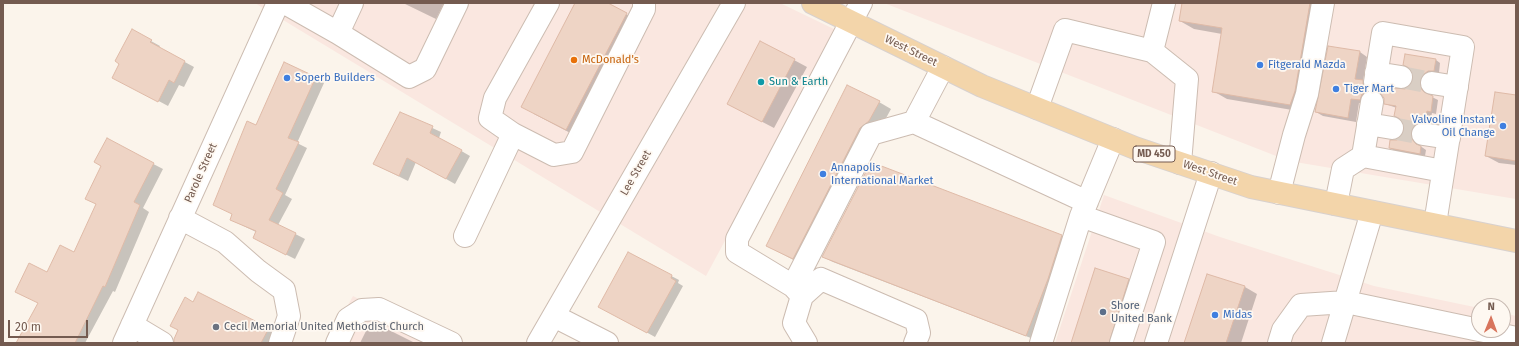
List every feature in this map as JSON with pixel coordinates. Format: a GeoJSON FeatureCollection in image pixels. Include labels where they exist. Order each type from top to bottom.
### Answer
{"type":"FeatureCollection","features":[{"type":"Feature","properties":{"kind":"main road","name":"West Street"},"geometry":{"type":"LineString","coordinates":[[813,3],[856,12],[943,67],[982,86],[1113,139],[1180,163],[1251,187],[1516,241]]}},
{"type":"Feature","properties":{"kind":"street","name":"Parole Street"},"geometry":{"type":"LineString","coordinates":[[128,334],[278,3]]}},
{"type":"Feature","properties":{"kind":"street"},"geometry":{"type":"LineString","coordinates":[[285,3],[409,76],[425,69],[457,3]]}},
{"type":"Feature","properties":{"kind":"street"},"geometry":{"type":"LineString","coordinates":[[338,34],[352,3]]}},
{"type":"Feature","properties":{"kind":"street"},"geometry":{"type":"LineString","coordinates":[[548,3],[495,98],[490,118],[513,134],[554,155],[572,152],[644,9],[644,3]]}},
{"type":"Feature","properties":{"kind":"street","name":"Lee Street"},"geometry":{"type":"LineString","coordinates":[[538,343],[734,3]]}},
{"type":"Feature","properties":{"kind":"street"},"geometry":{"type":"LineString","coordinates":[[1152,51],[1164,3]]}},
{"type":"Feature","properties":{"kind":"street"},"geometry":{"type":"LineString","coordinates":[[1279,193],[1294,135],[1308,94],[1323,3]]}},
{"type":"Feature","properties":{"kind":"street"},"geometry":{"type":"LineString","coordinates":[[797,291],[737,252],[736,239],[856,12]]}},
{"type":"Feature","properties":{"kind":"street"},"geometry":{"type":"LineString","coordinates":[[1037,108],[1065,30],[1152,51],[1187,80],[1180,163]]}},
{"type":"Feature","properties":{"kind":"street"},"geometry":{"type":"LineString","coordinates":[[1363,156],[1383,33],[1464,47],[1435,224]]}},
{"type":"Feature","properties":{"kind":"street"},"geometry":{"type":"LineString","coordinates":[[914,122],[943,67]]}},
{"type":"Feature","properties":{"kind":"street"},"geometry":{"type":"LineString","coordinates":[[1374,86],[1401,77]]}},
{"type":"Feature","properties":{"kind":"street"},"geometry":{"type":"LineString","coordinates":[[1432,83],[1457,87]]}},
{"type":"Feature","properties":{"kind":"street"},"geometry":{"type":"LineString","coordinates":[[806,343],[794,323],[797,291],[871,134],[914,122],[1084,209],[1154,242],[1121,343]]}},
{"type":"Feature","properties":{"kind":"street"},"geometry":{"type":"LineString","coordinates":[[1368,124],[1392,128]]}},
{"type":"Feature","properties":{"kind":"street"},"geometry":{"type":"LineString","coordinates":[[465,236],[513,134]]}},
{"type":"Feature","properties":{"kind":"street"},"geometry":{"type":"LineString","coordinates":[[1423,134],[1449,138]]}},
{"type":"Feature","properties":{"kind":"street"},"geometry":{"type":"LineString","coordinates":[[1041,343],[1084,209],[1113,139]]}},
{"type":"Feature","properties":{"kind":"street"},"geometry":{"type":"LineString","coordinates":[[1336,204],[1343,169],[1363,156],[1443,171]]}},
{"type":"Feature","properties":{"kind":"street"},"geometry":{"type":"LineString","coordinates":[[1156,343],[1211,173]]}},
{"type":"Feature","properties":{"kind":"street"},"geometry":{"type":"LineString","coordinates":[[1333,343],[1372,212]]}},
{"type":"Feature","properties":{"kind":"street"},"geometry":{"type":"LineString","coordinates":[[180,218],[225,242],[258,271],[284,290],[289,316],[280,343]]}},
{"type":"Feature","properties":{"kind":"street"},"geometry":{"type":"LineString","coordinates":[[797,291],[821,279],[916,320],[919,333],[915,343]]}},
{"type":"Feature","properties":{"kind":"street"},"geometry":{"type":"LineString","coordinates":[[1279,343],[1283,330],[1301,305],[1346,302],[1471,331]]}},
{"type":"Feature","properties":{"kind":"street"},"geometry":{"type":"LineString","coordinates":[[337,343],[348,319],[362,310],[379,309],[451,343]]}},
{"type":"Feature","properties":{"kind":"street"},"geometry":{"type":"LineString","coordinates":[[554,316],[607,343]]}},
{"type":"Feature","properties":{"kind":"street"},"geometry":{"type":"LineString","coordinates":[[128,334],[162,343]]}},
{"type":"Feature","properties":{"kind":"shaded area"},"geometry":{"type":"Polygon","coordinates":[[[255,3],[780,3],[838,31],[706,276],[255,3]]]}},
{"type":"Feature","properties":{"kind":"shaded area"},"geometry":{"type":"Polygon","coordinates":[[[884,3],[1516,3],[1516,199],[1289,161],[884,3]]]}},
{"type":"Feature","properties":{"kind":"shaded area"},"geometry":{"type":"Polygon","coordinates":[[[1104,195],[1220,237],[1374,286],[1471,306],[1471,338],[1511,338],[1511,315],[1516,316],[1516,343],[1055,343],[1104,195]]]}},
{"type":"Feature","properties":{"kind":"shaded area"},"geometry":{"type":"Polygon","coordinates":[[[353,296],[443,343],[327,343],[353,296]]]}},
{"type":"Feature","properties":{"kind":"building","name":"McDonald's"},"geometry":{"type":"Polygon","coordinates":[[[575,3],[608,3],[627,13],[566,130],[521,107],[575,3]]]}},
{"type":"Feature","properties":{"kind":"building","name":"Fitgerald Mazda"},"geometry":{"type":"Polygon","coordinates":[[[1182,3],[1310,3],[1295,91],[1290,105],[1212,92],[1222,28],[1179,21],[1182,3]]]}},
{"type":"Feature","properties":{"kind":"building"},"geometry":{"type":"Polygon","coordinates":[[[132,29],[152,40],[150,42],[185,61],[174,83],[169,80],[158,102],[112,78],[119,64],[115,61],[132,29]]]}},
{"type":"Feature","properties":{"kind":"building","name":"Sun & Earth"},"geometry":{"type":"Polygon","coordinates":[[[760,41],[795,59],[762,122],[727,104],[760,41]]]}},
{"type":"Feature","properties":{"kind":"building","name":"Tiger Mart"},"geometry":{"type":"Polygon","coordinates":[[[1328,46],[1360,51],[1355,79],[1363,80],[1363,86],[1367,91],[1362,94],[1360,100],[1351,99],[1348,118],[1315,112],[1328,46]]]}},
{"type":"Feature","properties":{"kind":"building"},"geometry":{"type":"Polygon","coordinates":[[[1405,54],[1436,59],[1434,71],[1428,71],[1423,75],[1420,81],[1420,87],[1424,92],[1433,96],[1431,112],[1427,111],[1425,122],[1418,123],[1414,126],[1411,132],[1412,139],[1416,144],[1421,146],[1420,154],[1389,148],[1390,140],[1397,140],[1402,136],[1404,124],[1400,119],[1394,116],[1396,106],[1384,104],[1384,98],[1380,93],[1386,87],[1405,89],[1411,85],[1413,73],[1409,68],[1403,65],[1405,54]]]}},
{"type":"Feature","properties":{"kind":"building"},"geometry":{"type":"Polygon","coordinates":[[[284,62],[316,77],[288,138],[299,142],[276,189],[283,193],[269,220],[296,233],[286,255],[253,238],[256,231],[230,220],[232,214],[213,205],[247,121],[256,125],[284,62]]]}},
{"type":"Feature","properties":{"kind":"building","name":"Annapolis International Market"},"geometry":{"type":"Polygon","coordinates":[[[847,85],[880,101],[869,121],[860,128],[793,259],[766,246],[847,85]]]}},
{"type":"Feature","properties":{"kind":"building","name":"Valvoline Instant Oil Change"},"geometry":{"type":"Polygon","coordinates":[[[1495,92],[1516,95],[1516,161],[1485,156],[1495,92]]]}},
{"type":"Feature","properties":{"kind":"building"},"geometry":{"type":"Polygon","coordinates":[[[400,112],[433,126],[430,133],[462,150],[446,179],[407,158],[399,176],[373,164],[400,112]]]}},
{"type":"Feature","properties":{"kind":"building"},"geometry":{"type":"Polygon","coordinates":[[[107,138],[154,163],[134,202],[140,205],[105,287],[103,286],[75,343],[16,343],[38,303],[15,292],[29,263],[47,272],[60,245],[74,252],[96,204],[85,199],[101,166],[94,162],[107,138]]]}},
{"type":"Feature","properties":{"kind":"building"},"geometry":{"type":"Polygon","coordinates":[[[871,162],[1062,235],[1048,279],[1026,336],[822,257],[871,162]]]}},
{"type":"Feature","properties":{"kind":"building"},"geometry":{"type":"Polygon","coordinates":[[[628,252],[672,275],[671,278],[676,281],[647,333],[598,307],[628,252]]]}},
{"type":"Feature","properties":{"kind":"building","name":"Shore United Bank"},"geometry":{"type":"Polygon","coordinates":[[[1095,268],[1129,279],[1109,343],[1071,343],[1095,268]]]}},
{"type":"Feature","properties":{"kind":"building","name":"Midas"},"geometry":{"type":"Polygon","coordinates":[[[1207,274],[1245,286],[1226,343],[1184,343],[1207,274]]]}},
{"type":"Feature","properties":{"kind":"building"},"geometry":{"type":"Polygon","coordinates":[[[198,292],[269,328],[261,343],[174,343],[178,330],[170,326],[185,297],[193,302],[198,292]]]}},
{"type":"Feature","properties":{"kind":"tunnel"},"geometry":{"type":"LineString","coordinates":[[1401,77],[1432,83]]}},
{"type":"Feature","properties":{"kind":"tunnel"},"geometry":{"type":"LineString","coordinates":[[1392,128],[1423,134]]}},
{"type":"Feature","properties":{"kind":"place","name":"McDonald's"},"geometry":{"type":"Point","coordinates":[574,60]}},
{"type":"Feature","properties":{"kind":"place","name":"Fitgerald Mazda"},"geometry":{"type":"Point","coordinates":[1260,65]}},
{"type":"Feature","properties":{"kind":"place","name":"Soperb Builders"},"geometry":{"type":"Point","coordinates":[287,78]}},
{"type":"Feature","properties":{"kind":"place","name":"Sun & Earth"},"geometry":{"type":"Point","coordinates":[761,82]}},
{"type":"Feature","properties":{"kind":"place","name":"Tiger Mart"},"geometry":{"type":"Point","coordinates":[1336,89]}},
{"type":"Feature","properties":{"kind":"place","name":"Valvoline Instant Oil Change"},"geometry":{"type":"Point","coordinates":[1503,126]}},
{"type":"Feature","properties":{"kind":"place","name":"Annapolis International Market"},"geometry":{"type":"Point","coordinates":[823,174]}},
{"type":"Feature","properties":{"kind":"place","name":"Shore United Bank"},"geometry":{"type":"Point","coordinates":[1103,312]}},
{"type":"Feature","properties":{"kind":"place","name":"Midas"},"geometry":{"type":"Point","coordinates":[1215,315]}},
{"type":"Feature","properties":{"kind":"place","name":"Cecil Memorial United Methodist Church"},"geometry":{"type":"Point","coordinates":[216,327]}}]}
